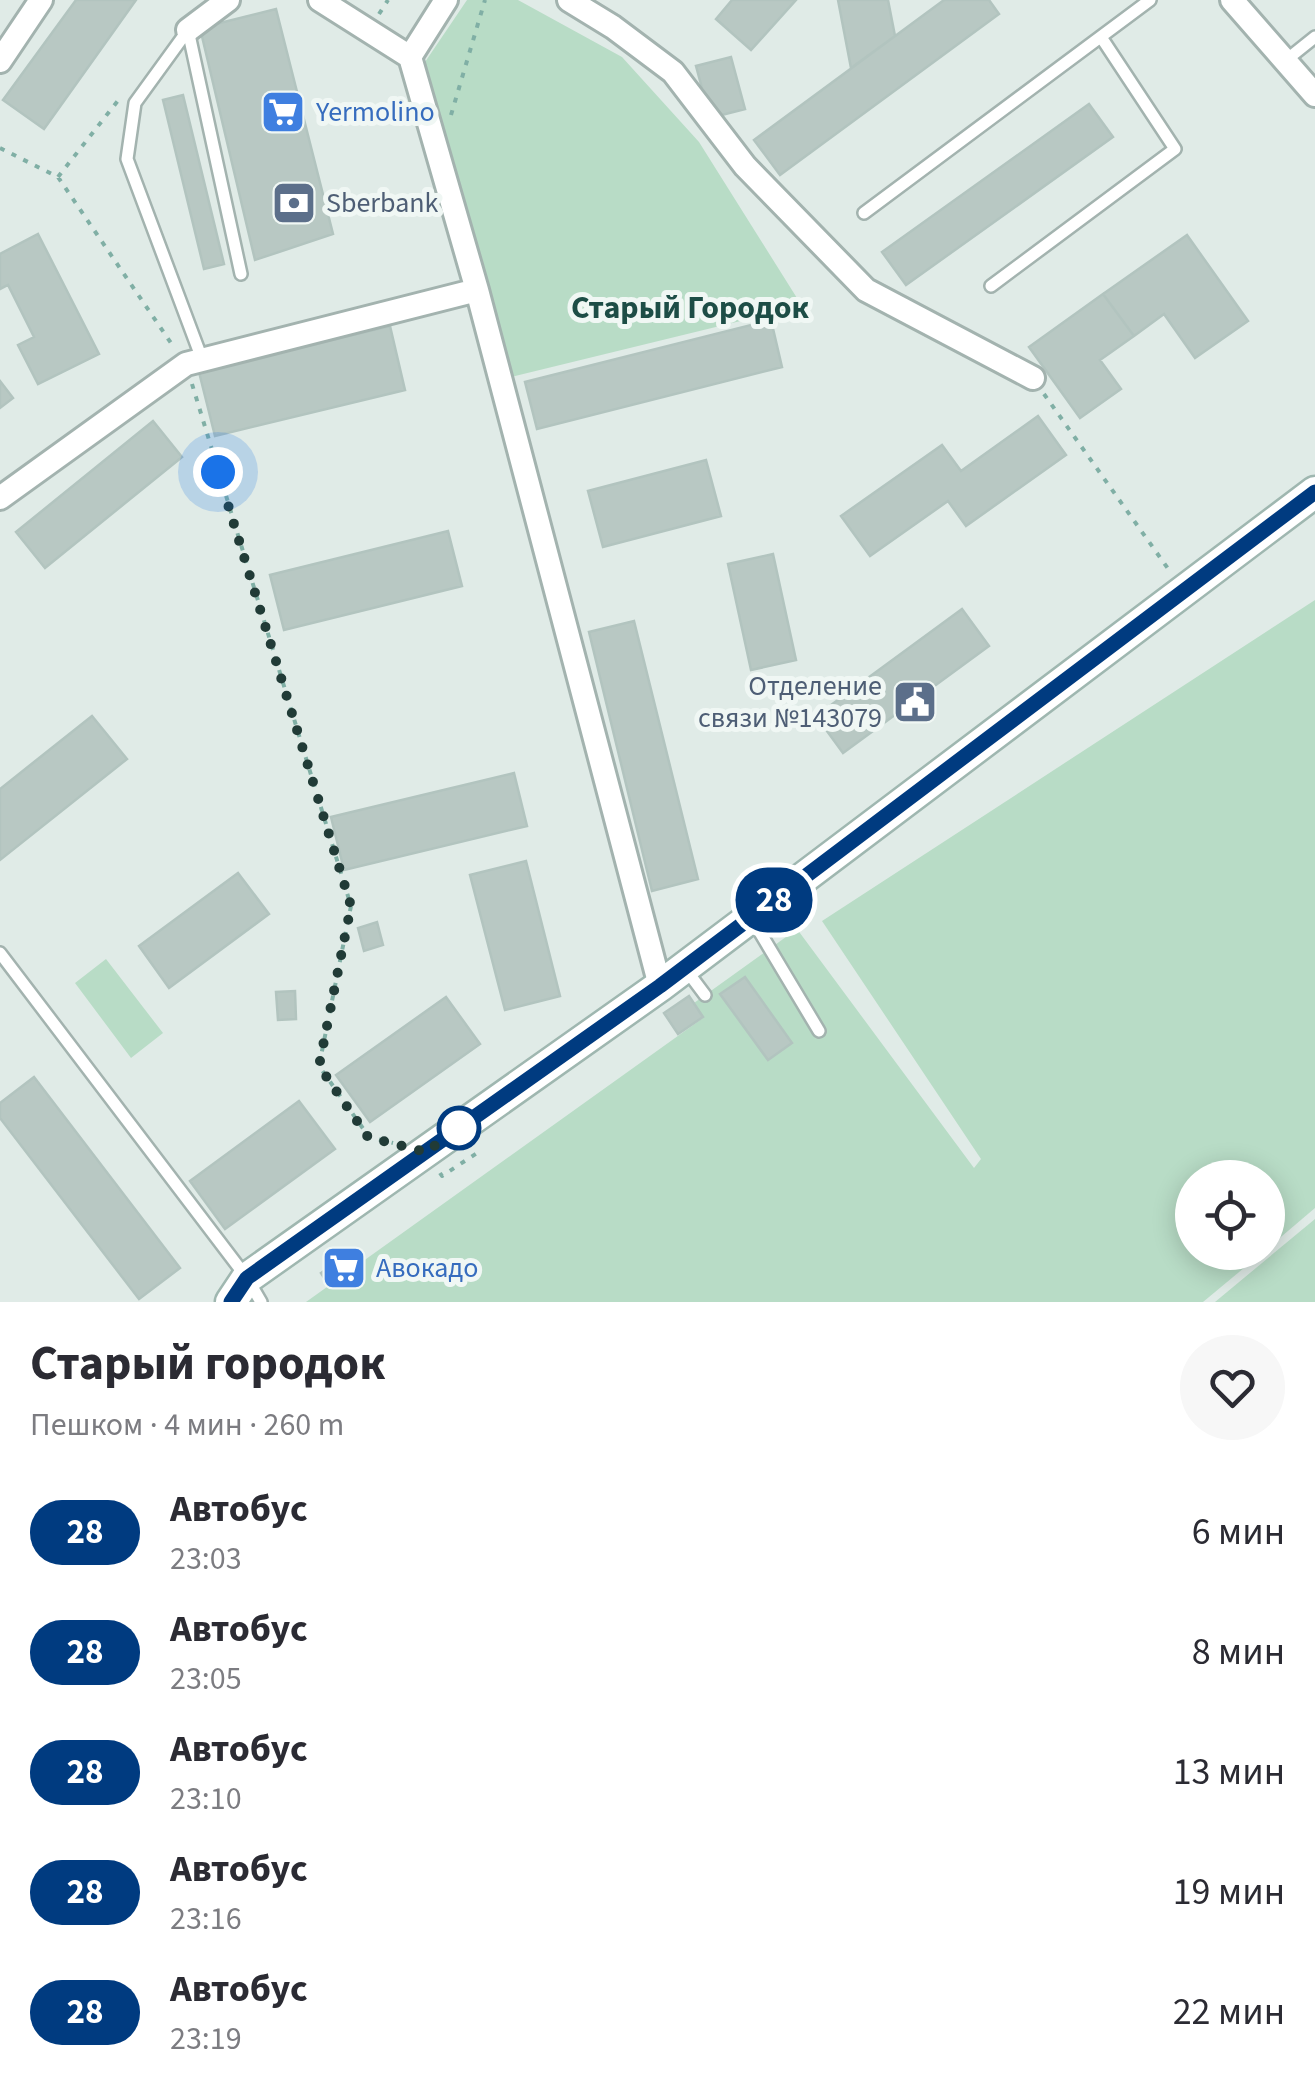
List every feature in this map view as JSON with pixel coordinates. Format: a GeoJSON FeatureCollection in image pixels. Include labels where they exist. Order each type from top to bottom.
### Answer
{"type":"FeatureCollection","features":[{"type":"Feature","properties":{"kind":"main road"},"geometry":{"type":"LineString","coordinates":[[246,1294],[426,1152],[660,986],[1315,492]]}},
{"type":"Feature","properties":{"kind":"street"},"geometry":{"type":"LineString","coordinates":[[0,60],[41,0]]}},
{"type":"Feature","properties":{"kind":"street"},"geometry":{"type":"LineString","coordinates":[[188,30],[228,0]]}},
{"type":"Feature","properties":{"kind":"street"},"geometry":{"type":"LineString","coordinates":[[320,0],[410,57],[477,290],[660,986]]}},
{"type":"Feature","properties":{"kind":"street"},"geometry":{"type":"LineString","coordinates":[[410,57],[446,0]]}},
{"type":"Feature","properties":{"kind":"street"},"geometry":{"type":"LineString","coordinates":[[569,0],[673,72],[745,166],[866,290],[1033,378]]}},
{"type":"Feature","properties":{"kind":"street"},"geometry":{"type":"LineString","coordinates":[[1232,0],[1315,95]]}},
{"type":"Feature","properties":{"kind":"street"},"geometry":{"type":"LineString","coordinates":[[0,498],[194,362],[477,290]]}},
{"type":"Feature","properties":{"kind":"street"},"geometry":{"type":"LineString","coordinates":[[215,1302],[246,1294]]}},
{"type":"Feature","properties":{"kind":"lane"},"geometry":{"type":"LineString","coordinates":[[864,213],[1150,0]]}},
{"type":"Feature","properties":{"kind":"lane"},"geometry":{"type":"LineString","coordinates":[[188,30],[241,274]]}},
{"type":"Feature","properties":{"kind":"lane"},"geometry":{"type":"LineString","coordinates":[[188,30],[135,103],[128,159],[194,362]]}},
{"type":"Feature","properties":{"kind":"lane"},"geometry":{"type":"LineString","coordinates":[[990,286],[1175,149],[1101,37]]}},
{"type":"Feature","properties":{"kind":"lane"},"geometry":{"type":"LineString","coordinates":[[1284,60],[1315,37]]}},
{"type":"Feature","properties":{"kind":"lane"},"geometry":{"type":"LineString","coordinates":[[751,918],[819,1031]]}},
{"type":"Feature","properties":{"kind":"lane"},"geometry":{"type":"LineString","coordinates":[[0,953],[246,1294]]}},
{"type":"Feature","properties":{"kind":"lane"},"geometry":{"type":"LineString","coordinates":[[684,968],[705,995]]}},
{"type":"Feature","properties":{"kind":"path"},"geometry":{"type":"LineString","coordinates":[[438,156],[486,0]]}},
{"type":"Feature","properties":{"kind":"path"},"geometry":{"type":"LineString","coordinates":[[0,148],[58,176],[194,362],[351,906],[319,1066],[368,1137],[426,1152],[442,1176],[477,1152]]}},
{"type":"Feature","properties":{"kind":"path"},"geometry":{"type":"LineString","coordinates":[[1033,378],[1184,591]]}},
{"type":"Feature","properties":{"kind":"green space"},"geometry":{"type":"Polygon","coordinates":[[[467,0],[518,0],[622,57],[699,142],[802,306],[511,377],[423,65],[467,0]]]}},
{"type":"Feature","properties":{"kind":"green space"},"geometry":{"type":"Polygon","coordinates":[[[1315,600],[1315,1208],[1285,1234],[1285,1160],[1175,1160],[1175,1270],[1242,1270],[1203,1302],[306,1302],[703,1018],[694,1003],[797,929],[974,1168],[981,1159],[822,921],[1315,600]]]}},
{"type":"Feature","properties":{"kind":"green space"},"geometry":{"type":"Polygon","coordinates":[[[106,959],[163,1033],[131,1058],[75,983],[106,959]]]}},
{"type":"Feature","properties":{"kind":"green space"},"geometry":{"type":"Polygon","coordinates":[[[1315,1219],[1315,1302],[1215,1302],[1254,1270],[1285,1270],[1285,1244],[1315,1219]]]}},
{"type":"Feature","properties":{"kind":"building"},"geometry":{"type":"Polygon","coordinates":[[[76,0],[136,0],[44,129],[3,100],[76,0]]]}},
{"type":"Feature","properties":{"kind":"building"},"geometry":{"type":"Polygon","coordinates":[[[732,0],[796,0],[751,50],[716,19],[732,0]]]}},
{"type":"Feature","properties":{"kind":"building"},"geometry":{"type":"Polygon","coordinates":[[[838,0],[888,0],[895,36],[851,68],[838,0]]]}},
{"type":"Feature","properties":{"kind":"building"},"geometry":{"type":"Polygon","coordinates":[[[944,0],[989,0],[999,14],[780,175],[754,140],[944,0]]]}},
{"type":"Feature","properties":{"kind":"building"},"geometry":{"type":"Polygon","coordinates":[[[276,9],[333,234],[255,260],[200,28],[276,9]]]}},
{"type":"Feature","properties":{"kind":"building"},"geometry":{"type":"Polygon","coordinates":[[[731,57],[745,109],[710,118],[696,66],[731,57]]]}},
{"type":"Feature","properties":{"kind":"building"},"geometry":{"type":"Polygon","coordinates":[[[183,95],[224,264],[204,269],[163,100],[183,95]]]}},
{"type":"Feature","properties":{"kind":"building"},"geometry":{"type":"Polygon","coordinates":[[[1089,104],[1113,137],[906,285],[882,252],[1089,104]]]}},
{"type":"Feature","properties":{"kind":"building"},"geometry":{"type":"Polygon","coordinates":[[[38,234],[99,354],[38,384],[18,345],[34,337],[8,285],[0,289],[0,254],[38,234]]]}},
{"type":"Feature","properties":{"kind":"building"},"geometry":{"type":"Polygon","coordinates":[[[1187,235],[1248,321],[1195,358],[1164,314],[1134,336],[1103,294],[1187,235]]]}},
{"type":"Feature","properties":{"kind":"building"},"geometry":{"type":"Polygon","coordinates":[[[1103,294],[1134,336],[1100,360],[1121,389],[1080,418],[1029,347],[1103,294]]]}},
{"type":"Feature","properties":{"kind":"building"},"geometry":{"type":"Polygon","coordinates":[[[771,320],[782,367],[537,429],[525,382],[771,320]]]}},
{"type":"Feature","properties":{"kind":"building"},"geometry":{"type":"Polygon","coordinates":[[[390,326],[405,390],[215,436],[199,372],[390,326]]]}},
{"type":"Feature","properties":{"kind":"building"},"geometry":{"type":"Polygon","coordinates":[[[0,381],[13,398],[0,408],[0,381]]]}},
{"type":"Feature","properties":{"kind":"building"},"geometry":{"type":"Polygon","coordinates":[[[1038,416],[1066,455],[966,526],[948,501],[870,556],[841,516],[942,445],[961,471],[1038,416]]]}},
{"type":"Feature","properties":{"kind":"building"},"geometry":{"type":"Polygon","coordinates":[[[153,421],[182,457],[45,568],[16,532],[153,421]]]}},
{"type":"Feature","properties":{"kind":"building"},"geometry":{"type":"Polygon","coordinates":[[[706,460],[721,516],[603,547],[588,491],[706,460]]]}},
{"type":"Feature","properties":{"kind":"building"},"geometry":{"type":"Polygon","coordinates":[[[448,531],[462,586],[284,630],[270,575],[448,531]]]}},
{"type":"Feature","properties":{"kind":"building"},"geometry":{"type":"Polygon","coordinates":[[[773,554],[796,660],[751,670],[728,564],[773,554]]]}},
{"type":"Feature","properties":{"kind":"building"},"geometry":{"type":"Polygon","coordinates":[[[962,609],[989,646],[843,753],[816,716],[962,609]]]}},
{"type":"Feature","properties":{"kind":"building"},"geometry":{"type":"Polygon","coordinates":[[[634,621],[698,879],[652,891],[589,632],[634,621]]]}},
{"type":"Feature","properties":{"kind":"building"},"geometry":{"type":"Polygon","coordinates":[[[92,716],[127,759],[0,860],[0,789],[92,716]]]}},
{"type":"Feature","properties":{"kind":"building"},"geometry":{"type":"Polygon","coordinates":[[[514,773],[527,826],[344,870],[331,817],[514,773]]]}},
{"type":"Feature","properties":{"kind":"building"},"geometry":{"type":"Polygon","coordinates":[[[526,861],[560,996],[505,1010],[470,875],[526,861]]]}},
{"type":"Feature","properties":{"kind":"building"},"geometry":{"type":"Polygon","coordinates":[[[238,873],[269,914],[169,988],[139,946],[238,873]]]}},
{"type":"Feature","properties":{"kind":"building"},"geometry":{"type":"Polygon","coordinates":[[[377,922],[383,945],[364,951],[358,928],[377,922]]]}},
{"type":"Feature","properties":{"kind":"building"},"geometry":{"type":"Polygon","coordinates":[[[745,977],[792,1043],[768,1060],[720,994],[745,977]]]}},
{"type":"Feature","properties":{"kind":"building"},"geometry":{"type":"Polygon","coordinates":[[[295,991],[296,1019],[278,1020],[276,992],[295,991]]]}},
{"type":"Feature","properties":{"kind":"building"},"geometry":{"type":"Polygon","coordinates":[[[689,996],[703,1017],[678,1034],[664,1013],[689,996]]]}},
{"type":"Feature","properties":{"kind":"building"},"geometry":{"type":"Polygon","coordinates":[[[446,997],[480,1044],[370,1122],[336,1075],[446,997]]]}},
{"type":"Feature","properties":{"kind":"building"},"geometry":{"type":"Polygon","coordinates":[[[34,1077],[180,1268],[139,1299],[0,1118],[0,1103],[34,1077]]]}},
{"type":"Feature","properties":{"kind":"building"},"geometry":{"type":"Polygon","coordinates":[[[299,1101],[335,1149],[225,1229],[190,1181],[299,1101]]]}},
{"type":"Feature","properties":{"kind":"building"},"geometry":{"type":"Polygon","coordinates":[[[347,1255],[357,1268],[330,1287],[321,1273],[347,1255]]]}},
{"type":"Feature","properties":{"kind":"bus line","name":"28"},"geometry":{"type":"LineString","coordinates":[[231,1302],[247,1278],[660,986],[1315,492]]}},
{"type":"Feature","properties":{"kind":"place","name":"Yermolino"},"geometry":{"type":"Point","coordinates":[283,112]}},
{"type":"Feature","properties":{"kind":"place","name":"Sberbank"},"geometry":{"type":"Point","coordinates":[294,203]}},
{"type":"Feature","properties":{"kind":"place","name":"Отделение связи №143079"},"geometry":{"type":"Point","coordinates":[915,702]}},
{"type":"Feature","properties":{"kind":"place","name":"Авокадо"},"geometry":{"type":"Point","coordinates":[344,1268]}},
{"type":"Feature","properties":{"kind":"district","name":"Старый Городок"},"geometry":{"type":"Point","coordinates":[690,308]}},
{"type":"Feature","properties":{"kind":"route"},"geometry":{"type":"LineString","coordinates":[[218,472],[351,906],[319,1066],[368,1137],[426,1152],[459,1128]]}}]}
